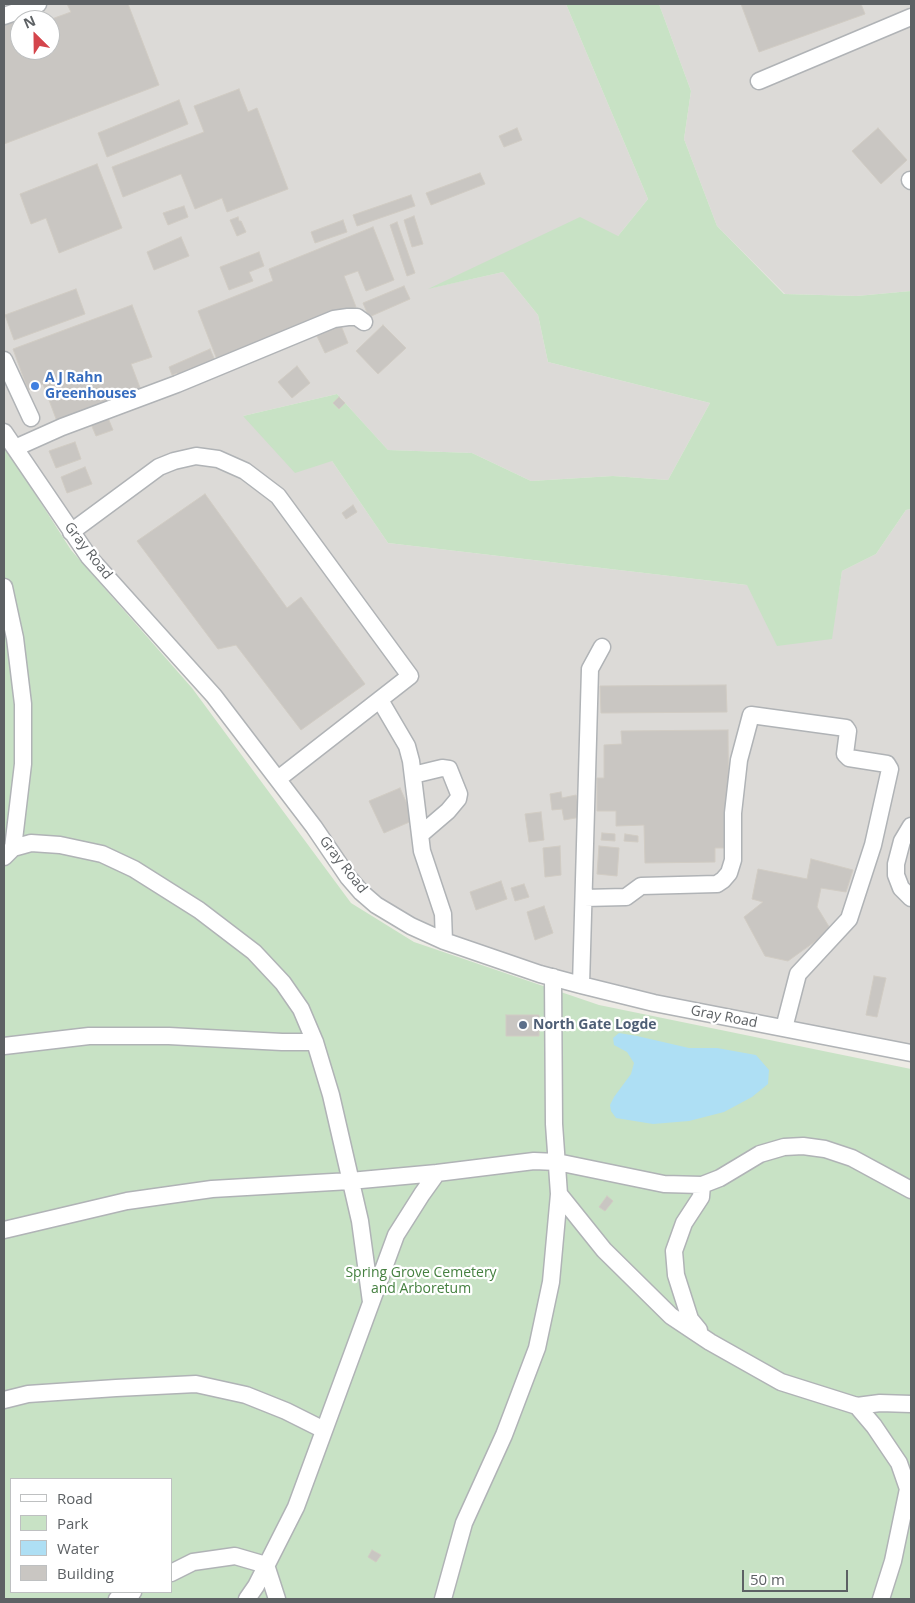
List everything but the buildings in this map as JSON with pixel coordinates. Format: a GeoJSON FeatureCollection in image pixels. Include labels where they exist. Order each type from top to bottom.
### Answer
{"type":"FeatureCollection","features":[{"type":"Feature","properties":{"kind":"street"},"geometry":{"type":"LineString","coordinates":[[4,16],[38,4]]}},
{"type":"Feature","properties":{"kind":"street"},"geometry":{"type":"LineString","coordinates":[[759,81],[911,17]]}},
{"type":"Feature","properties":{"kind":"street"},"geometry":{"type":"LineString","coordinates":[[15,448],[62,427],[177,384],[334,319],[348,316],[357,317],[364,322]]}},
{"type":"Feature","properties":{"kind":"street"},"geometry":{"type":"LineString","coordinates":[[4,360],[31,418]]}},
{"type":"Feature","properties":{"kind":"street","name":"Gray Road"},"geometry":{"type":"LineString","coordinates":[[4,432],[89,558],[214,696],[314,827],[348,876],[361,892],[376,905],[411,926],[444,941],[552,977],[654,1003],[911,1053]]}},
{"type":"Feature","properties":{"kind":"street"},"geometry":{"type":"LineString","coordinates":[[71,532],[159,467],[196,456],[218,459],[245,471],[278,496],[410,676],[278,779]]}},
{"type":"Feature","properties":{"kind":"street"},"geometry":{"type":"LineString","coordinates":[[4,587],[16,638],[23,704],[23,764],[8,852],[31,844],[60,844],[102,854],[134,869],[199,910],[254,952],[283,983],[301,1009],[315,1042],[331,1095],[360,1221],[371,1302]]}},
{"type":"Feature","properties":{"kind":"street"},"geometry":{"type":"LineString","coordinates":[[581,985],[590,669],[602,647]]}},
{"type":"Feature","properties":{"kind":"street"},"geometry":{"type":"LineString","coordinates":[[380,700],[407,746],[413,775],[422,851],[443,914],[444,941]]}},
{"type":"Feature","properties":{"kind":"street"},"geometry":{"type":"LineString","coordinates":[[584,898],[626,897],[641,886],[716,884],[723,880],[729,873],[734,860],[733,813],[739,760],[751,715],[846,728],[848,732],[845,754],[849,758],[887,764],[890,769],[888,779],[873,845],[849,919],[798,974],[784,1028]]}},
{"type":"Feature","properties":{"kind":"street"},"geometry":{"type":"LineString","coordinates":[[413,775],[442,768],[450,769],[459,794],[458,799],[448,811],[420,835]]}},
{"type":"Feature","properties":{"kind":"street"},"geometry":{"type":"LineString","coordinates":[[911,826],[902,841],[896,864],[896,875],[901,888],[911,898]]}},
{"type":"Feature","properties":{"kind":"street"},"geometry":{"type":"LineString","coordinates":[[443,1599],[464,1523],[504,1435],[537,1348],[551,1282],[559,1194],[554,1124],[552,977]]}},
{"type":"Feature","properties":{"kind":"street"},"geometry":{"type":"LineString","coordinates":[[4,1046],[89,1036],[169,1036],[315,1042]]}},
{"type":"Feature","properties":{"kind":"street"},"geometry":{"type":"LineString","coordinates":[[4,1230],[127,1201],[202,1190],[350,1181],[534,1161],[556,1162],[664,1184],[702,1185],[720,1178],[760,1154],[784,1147],[804,1146],[825,1149],[852,1158],[911,1190]]}},
{"type":"Feature","properties":{"kind":"street"},"geometry":{"type":"LineString","coordinates":[[247,1599],[256,1586],[296,1506],[396,1234],[437,1173]]}},
{"type":"Feature","properties":{"kind":"street"},"geometry":{"type":"LineString","coordinates":[[702,1185],[701,1197],[684,1223],[674,1251],[676,1276],[690,1319],[710,1342]]}},
{"type":"Feature","properties":{"kind":"street"},"geometry":{"type":"LineString","coordinates":[[559,1194],[604,1250],[671,1316],[710,1342],[781,1382],[857,1406],[880,1402],[911,1404]]}},
{"type":"Feature","properties":{"kind":"street"},"geometry":{"type":"LineString","coordinates":[[4,1400],[28,1394],[196,1384],[246,1395],[286,1411],[324,1430]]}},
{"type":"Feature","properties":{"kind":"street"},"geometry":{"type":"LineString","coordinates":[[857,1406],[874,1426],[899,1463],[909,1487],[893,1561],[881,1599]]}},
{"type":"Feature","properties":{"kind":"street"},"geometry":{"type":"LineString","coordinates":[[172,1572],[193,1562],[235,1556],[266,1565]]}},
{"type":"Feature","properties":{"kind":"street"},"geometry":{"type":"LineString","coordinates":[[266,1565],[277,1599]]}},
{"type":"Feature","properties":{"kind":"street"},"geometry":{"type":"LineString","coordinates":[[117,1599],[131,1593]]}},
{"type":"Feature","properties":{"kind":"shaded area"},"geometry":{"type":"Polygon","coordinates":[[[4,4],[566,4],[648,199],[618,236],[431,288],[503,272],[538,315],[548,362],[710,403],[668,480],[613,476],[531,481],[472,453],[388,450],[337,394],[243,416],[332,461],[388,543],[747,585],[831,639],[842,571],[876,554],[906,510],[911,509],[911,1053],[540,974],[376,905],[314,827],[89,557],[4,432],[4,4]]]}},
{"type":"Feature","properties":{"kind":"shaded area"},"geometry":{"type":"Polygon","coordinates":[[[659,4],[911,4],[911,291],[857,296],[785,294],[717,226],[684,139],[691,91],[659,4]]]}},
{"type":"Feature","properties":{"kind":"green space"},"geometry":{"type":"Polygon","coordinates":[[[566,4],[659,4],[691,91],[684,139],[717,226],[784,294],[857,296],[911,291],[911,509],[906,510],[876,554],[842,571],[832,639],[777,646],[747,585],[388,543],[332,461],[295,473],[243,416],[337,394],[388,450],[472,453],[531,481],[613,476],[668,480],[710,403],[548,362],[538,315],[503,272],[428,289],[580,217],[618,236],[648,199],[566,4]]]}},
{"type":"Feature","properties":{"kind":"green space","name":"Spring Grove Cemetery and Arboretum"},"geometry":{"type":"Polygon","coordinates":[[[4,445],[71,550],[192,688],[351,903],[414,942],[599,1005],[911,1069],[911,1599],[4,1599],[4,445]]]}},
{"type":"Feature","properties":{"kind":"water"},"geometry":{"type":"Polygon","coordinates":[[[619,1033],[689,1048],[717,1048],[756,1055],[769,1070],[768,1084],[752,1097],[724,1112],[689,1121],[653,1124],[616,1118],[611,1111],[610,1105],[631,1074],[634,1063],[627,1052],[614,1045],[613,1038],[619,1033]]]}},
{"type":"Feature","properties":{"kind":"place","name":"A J Rahn Greenhouses"},"geometry":{"type":"Point","coordinates":[35,386]}},
{"type":"Feature","properties":{"kind":"place","name":"North Gate Logde"},"geometry":{"type":"Point","coordinates":[523,1025]}}]}
